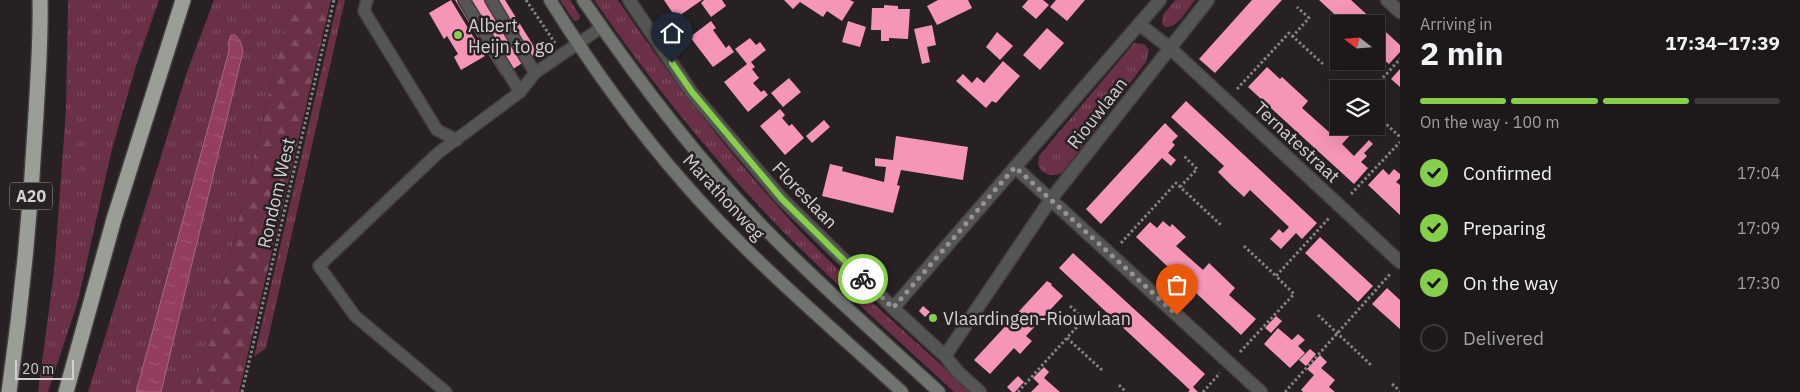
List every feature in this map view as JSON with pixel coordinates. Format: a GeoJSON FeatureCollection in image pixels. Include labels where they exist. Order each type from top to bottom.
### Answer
{"type":"FeatureCollection","features":[{"type":"Feature","properties":{"kind":"highway","name":"A20"},"geometry":{"type":"LineString","coordinates":[[9,392],[22,292],[33,175],[41,35],[40,0]]}},
{"type":"Feature","properties":{"kind":"highway"},"geometry":{"type":"LineString","coordinates":[[66,392],[114,219],[183,0]]}},
{"type":"Feature","properties":{"kind":"main road","name":"Marathonweg"},"geometry":{"type":"LineString","coordinates":[[550,0],[577,43],[626,110],[684,183],[754,255],[902,392]]}},
{"type":"Feature","properties":{"kind":"main road","name":"Marathonweg"},"geometry":{"type":"LineString","coordinates":[[583,0],[654,100],[713,170],[770,233],[939,392]]}},
{"type":"Feature","properties":{"kind":"street","name":"Floreslaan"},"geometry":{"type":"LineString","coordinates":[[629,0],[692,92],[782,199],[980,392]]}},
{"type":"Feature","properties":{"kind":"street","name":"Riouwlaan"},"geometry":{"type":"LineString","coordinates":[[893,308],[1160,0]]}},
{"type":"Feature","properties":{"kind":"street","name":"Riouwlaan"},"geometry":{"type":"LineString","coordinates":[[945,356],[1051,199],[1208,0]]}},
{"type":"Feature","properties":{"kind":"street"},"geometry":{"type":"LineString","coordinates":[[1387,0],[1400,12]]}},
{"type":"Feature","properties":{"kind":"street"},"geometry":{"type":"LineString","coordinates":[[1139,24],[1170,48]]}},
{"type":"Feature","properties":{"kind":"street","name":"Ternatestraat"},"geometry":{"type":"LineString","coordinates":[[1170,48],[1340,206],[1397,266]]}},
{"type":"Feature","properties":{"kind":"street"},"geometry":{"type":"LineString","coordinates":[[1015,167],[1261,392]]}},
{"type":"Feature","properties":{"kind":"lane"},"geometry":{"type":"LineString","coordinates":[[367,0],[364,11],[437,130],[457,140]]}},
{"type":"Feature","properties":{"kind":"lane"},"geometry":{"type":"LineString","coordinates":[[464,0],[520,92]]}},
{"type":"Feature","properties":{"kind":"lane"},"geometry":{"type":"LineString","coordinates":[[490,0],[535,73]]}},
{"type":"Feature","properties":{"kind":"lane"},"geometry":{"type":"LineString","coordinates":[[446,392],[355,316],[319,266],[438,153],[520,92],[535,73],[602,27]]}},
{"type":"Feature","properties":{"kind":"path","name":"Rondom West"},"geometry":{"type":"LineString","coordinates":[[242,392],[334,0]]}},
{"type":"Feature","properties":{"kind":"path"},"geometry":{"type":"LineString","coordinates":[[526,0],[563,54]]}},
{"type":"Feature","properties":{"kind":"path"},"geometry":{"type":"LineString","coordinates":[[1292,37],[1309,18],[1297,7]]}},
{"type":"Feature","properties":{"kind":"path"},"geometry":{"type":"LineString","coordinates":[[1226,101],[1289,34],[1322,64]]}},
{"type":"Feature","properties":{"kind":"path"},"geometry":{"type":"LineString","coordinates":[[1381,80],[1400,59]]}},
{"type":"Feature","properties":{"kind":"path"},"geometry":{"type":"LineString","coordinates":[[1385,123],[1400,136]]}},
{"type":"Feature","properties":{"kind":"path"},"geometry":{"type":"LineString","coordinates":[[1276,276],[1400,142]]}},
{"type":"Feature","properties":{"kind":"path"},"geometry":{"type":"LineString","coordinates":[[1180,187],[1197,169],[1183,155]]}},
{"type":"Feature","properties":{"kind":"path"},"geometry":{"type":"LineString","coordinates":[[1111,254],[1176,183],[1222,226]]}},
{"type":"Feature","properties":{"kind":"path"},"geometry":{"type":"LineString","coordinates":[[1203,392],[1294,294],[1244,246]]}},
{"type":"Feature","properties":{"kind":"path"},"geometry":{"type":"LineString","coordinates":[[1285,392],[1397,266]]}},
{"type":"Feature","properties":{"kind":"path"},"geometry":{"type":"LineString","coordinates":[[1018,392],[1084,319],[1070,306]]}},
{"type":"Feature","properties":{"kind":"path"},"geometry":{"type":"LineString","coordinates":[[1318,315],[1372,365]]}},
{"type":"Feature","properties":{"kind":"path"},"geometry":{"type":"LineString","coordinates":[[1067,338],[1103,370]]}},
{"type":"Feature","properties":{"kind":"path"},"geometry":{"type":"LineString","coordinates":[[1392,384],[1400,391]]}},
{"type":"Feature","properties":{"kind":"path"},"geometry":{"type":"LineString","coordinates":[[1119,385],[1126,392]]}},
{"type":"Feature","properties":{"kind":"green space"},"geometry":{"type":"Polygon","coordinates":[[[68,0],[159,0],[136,66],[112,149],[78,301],[48,392],[38,392],[54,272],[66,110],[68,0]]]}},
{"type":"Feature","properties":{"kind":"green space"},"geometry":{"type":"Polygon","coordinates":[[[214,0],[291,0],[227,269],[194,392],[161,392],[243,51],[229,41],[229,51],[136,392],[88,392],[187,72],[214,0]]]}},
{"type":"Feature","properties":{"kind":"green space"},"geometry":{"type":"Polygon","coordinates":[[[291,0],[331,0],[239,392],[194,392],[227,269],[291,0]]]}},
{"type":"Feature","properties":{"kind":"green space"},"geometry":{"type":"Polygon","coordinates":[[[338,0],[345,0],[266,348],[254,357],[338,0]]]}},
{"type":"Feature","properties":{"kind":"green space"},"geometry":{"type":"Polygon","coordinates":[[[560,0],[570,0],[580,16],[579,20],[574,21],[560,0]]]}},
{"type":"Feature","properties":{"kind":"green space"},"geometry":{"type":"Polygon","coordinates":[[[594,0],[618,0],[660,61],[704,119],[775,204],[841,273],[971,392],[954,392],[839,286],[772,220],[724,168],[679,114],[635,58],[594,0]]]}},
{"type":"Feature","properties":{"kind":"green space"},"geometry":{"type":"Polygon","coordinates":[[[1175,0],[1195,0],[1178,22],[1170,27],[1165,27],[1162,24],[1163,15],[1175,0]]]}},
{"type":"Feature","properties":{"kind":"green space"},"geometry":{"type":"Polygon","coordinates":[[[1134,43],[1144,44],[1149,50],[1146,62],[1062,173],[1051,175],[1045,173],[1038,165],[1039,156],[1134,43]]]}},
{"type":"Feature","properties":{"kind":"water"},"geometry":{"type":"Polygon","coordinates":[[[231,35],[235,35],[240,41],[243,51],[161,392],[136,392],[229,51],[231,35]]]}},
{"type":"Feature","properties":{"kind":"building"},"geometry":{"type":"Polygon","coordinates":[[[451,0],[485,56],[461,70],[454,57],[458,54],[447,36],[444,39],[429,13],[451,0]]]}},
{"type":"Feature","properties":{"kind":"building"},"geometry":{"type":"Polygon","coordinates":[[[455,0],[505,0],[538,53],[502,76],[455,0]]]}},
{"type":"Feature","properties":{"kind":"building"},"geometry":{"type":"Polygon","coordinates":[[[664,0],[702,0],[676,18],[664,0]]]}},
{"type":"Feature","properties":{"kind":"building"},"geometry":{"type":"Polygon","coordinates":[[[704,0],[722,0],[726,6],[711,17],[701,3],[704,0]]]}},
{"type":"Feature","properties":{"kind":"building"},"geometry":{"type":"Polygon","coordinates":[[[784,0],[850,0],[854,2],[842,21],[827,11],[823,17],[800,2],[793,9],[784,0]]]}},
{"type":"Feature","properties":{"kind":"building"},"geometry":{"type":"Polygon","coordinates":[[[938,0],[968,0],[972,8],[937,25],[927,6],[938,0]]]}},
{"type":"Feature","properties":{"kind":"building"},"geometry":{"type":"Polygon","coordinates":[[[1028,0],[1043,0],[1049,5],[1036,19],[1022,7],[1028,0]]]}},
{"type":"Feature","properties":{"kind":"building"},"geometry":{"type":"Polygon","coordinates":[[[1056,0],[1085,0],[1067,21],[1050,7],[1056,0]]]}},
{"type":"Feature","properties":{"kind":"building"},"geometry":{"type":"Polygon","coordinates":[[[1252,0],[1282,0],[1215,73],[1199,59],[1252,0]]]}},
{"type":"Feature","properties":{"kind":"building"},"geometry":{"type":"Polygon","coordinates":[[[1319,0],[1351,0],[1367,15],[1335,15],[1319,0]]]}},
{"type":"Feature","properties":{"kind":"building"},"geometry":{"type":"Polygon","coordinates":[[[884,5],[898,6],[898,9],[910,9],[908,39],[889,38],[889,41],[881,41],[881,30],[871,30],[872,8],[884,8],[884,5]]]}},
{"type":"Feature","properties":{"kind":"building"},"geometry":{"type":"Polygon","coordinates":[[[711,21],[716,28],[713,30],[726,48],[729,45],[734,52],[713,67],[690,37],[711,21]]]}},
{"type":"Feature","properties":{"kind":"building"},"geometry":{"type":"Polygon","coordinates":[[[848,21],[866,27],[860,47],[842,42],[848,21]]]}},
{"type":"Feature","properties":{"kind":"building"},"geometry":{"type":"Polygon","coordinates":[[[932,25],[936,45],[927,47],[930,62],[922,64],[914,29],[932,25]]]}},
{"type":"Feature","properties":{"kind":"building"},"geometry":{"type":"Polygon","coordinates":[[[1047,28],[1064,43],[1040,70],[1023,55],[1047,28]]]}},
{"type":"Feature","properties":{"kind":"building"},"geometry":{"type":"Polygon","coordinates":[[[1385,31],[1400,45],[1400,52],[1389,64],[1385,61],[1385,31]]]}},
{"type":"Feature","properties":{"kind":"building"},"geometry":{"type":"Polygon","coordinates":[[[997,32],[1013,46],[1000,60],[986,47],[997,32]]]}},
{"type":"Feature","properties":{"kind":"building"},"geometry":{"type":"Polygon","coordinates":[[[750,38],[756,45],[760,42],[766,50],[751,62],[755,67],[752,69],[759,78],[753,83],[761,92],[764,90],[768,95],[748,112],[724,82],[747,64],[735,49],[750,38]]]}},
{"type":"Feature","properties":{"kind":"building"},"geometry":{"type":"Polygon","coordinates":[[[1003,61],[1020,76],[996,103],[992,101],[986,108],[956,81],[963,74],[972,83],[977,77],[984,83],[1003,61]]]}},
{"type":"Feature","properties":{"kind":"building"},"geometry":{"type":"Polygon","coordinates":[[[1267,67],[1280,79],[1282,77],[1308,101],[1302,108],[1330,131],[1330,135],[1350,135],[1342,144],[1354,156],[1369,140],[1373,144],[1364,153],[1367,156],[1361,162],[1368,168],[1354,184],[1248,87],[1267,67]]]}},
{"type":"Feature","properties":{"kind":"building"},"geometry":{"type":"Polygon","coordinates":[[[1400,69],[1400,87],[1391,79],[1400,69]]]}},
{"type":"Feature","properties":{"kind":"building"},"geometry":{"type":"Polygon","coordinates":[[[789,78],[801,92],[783,107],[771,93],[789,78]]]}},
{"type":"Feature","properties":{"kind":"building"},"geometry":{"type":"Polygon","coordinates":[[[1186,101],[1317,223],[1302,239],[1296,233],[1281,249],[1270,239],[1279,229],[1283,233],[1289,227],[1250,190],[1244,197],[1231,185],[1218,172],[1224,166],[1171,117],[1186,101]]]}},
{"type":"Feature","properties":{"kind":"building"},"geometry":{"type":"Polygon","coordinates":[[[780,109],[785,115],[782,118],[789,126],[792,124],[804,138],[785,155],[760,126],[780,109]]]}},
{"type":"Feature","properties":{"kind":"building"},"geometry":{"type":"Polygon","coordinates":[[[824,120],[830,127],[812,143],[806,136],[824,120]]]}},
{"type":"Feature","properties":{"kind":"building"},"geometry":{"type":"Polygon","coordinates":[[[1165,123],[1178,136],[1172,142],[1175,145],[1168,153],[1176,160],[1171,166],[1162,158],[1101,224],[1086,209],[1165,123]]]}},
{"type":"Feature","properties":{"kind":"building"},"geometry":{"type":"Polygon","coordinates":[[[896,136],[968,147],[963,180],[901,170],[897,185],[900,186],[893,213],[822,196],[830,164],[843,167],[842,171],[884,182],[886,167],[875,166],[875,158],[893,160],[896,136]]]}},
{"type":"Feature","properties":{"kind":"building"},"geometry":{"type":"Polygon","coordinates":[[[1383,169],[1389,175],[1394,169],[1400,174],[1400,178],[1396,182],[1400,185],[1400,215],[1368,185],[1383,169]]]}},
{"type":"Feature","properties":{"kind":"building"},"geometry":{"type":"Polygon","coordinates":[[[1163,221],[1170,227],[1172,224],[1186,237],[1176,246],[1203,270],[1209,263],[1235,288],[1229,295],[1256,319],[1241,335],[1136,237],[1150,222],[1157,228],[1163,221]]]}},
{"type":"Feature","properties":{"kind":"building"},"geometry":{"type":"Polygon","coordinates":[[[1320,237],[1373,286],[1358,302],[1305,253],[1320,237]]]}},
{"type":"Feature","properties":{"kind":"building"},"geometry":{"type":"Polygon","coordinates":[[[1073,253],[1205,374],[1193,387],[1198,392],[1188,392],[1190,390],[1059,268],[1073,253]]]}},
{"type":"Feature","properties":{"kind":"building"},"geometry":{"type":"Polygon","coordinates":[[[1047,281],[1063,296],[1026,336],[1032,341],[1020,354],[1014,348],[990,374],[974,360],[1047,281]]]}},
{"type":"Feature","properties":{"kind":"building"},"geometry":{"type":"Polygon","coordinates":[[[1387,288],[1400,300],[1400,329],[1372,304],[1387,288]]]}},
{"type":"Feature","properties":{"kind":"building"},"geometry":{"type":"Polygon","coordinates":[[[923,306],[930,312],[925,317],[919,311],[923,306]]]}},
{"type":"Feature","properties":{"kind":"building","name":"Vlaardingen-Riouwlaan"},"geometry":{"type":"Polygon","coordinates":[[[933,313],[938,317],[932,323],[928,319],[933,313]]]}},
{"type":"Feature","properties":{"kind":"building"},"geometry":{"type":"Polygon","coordinates":[[[1276,316],[1282,321],[1271,333],[1265,328],[1276,316]]]}},
{"type":"Feature","properties":{"kind":"building"},"geometry":{"type":"Polygon","coordinates":[[[1278,328],[1292,340],[1298,334],[1305,340],[1298,346],[1305,353],[1290,368],[1264,344],[1278,328]]]}},
{"type":"Feature","properties":{"kind":"building"},"geometry":{"type":"Polygon","coordinates":[[[1310,349],[1316,354],[1306,366],[1299,360],[1310,349]]]}},
{"type":"Feature","properties":{"kind":"building"},"geometry":{"type":"Polygon","coordinates":[[[1320,355],[1327,362],[1321,368],[1335,380],[1329,387],[1335,392],[1303,392],[1301,390],[1314,375],[1307,369],[1320,355]]]}},
{"type":"Feature","properties":{"kind":"building"},"geometry":{"type":"Polygon","coordinates":[[[1044,367],[1049,372],[1044,378],[1060,392],[1031,392],[1039,384],[1033,378],[1044,367]]]}},
{"type":"Feature","properties":{"kind":"building"},"geometry":{"type":"Polygon","coordinates":[[[1018,376],[1024,382],[1015,392],[1012,392],[1007,387],[1018,376]]]}},
{"type":"Feature","properties":{"kind":"way so far"},"geometry":{"type":"LineString","coordinates":[[863,279],[893,308],[1015,167],[1177,315]]}},
{"type":"Feature","properties":{"kind":"place","name":"Albert Heijn to go"},"geometry":{"type":"Point","coordinates":[458,35]}},
{"type":"Feature","properties":{"kind":"place","name":"Vlaardingen-Riouwlaan"},"geometry":{"type":"Point","coordinates":[933,318]}},
{"type":"Feature","properties":{"kind":"route"},"geometry":{"type":"LineString","coordinates":[[672,63],[692,92],[782,199],[863,279]]}}]}
